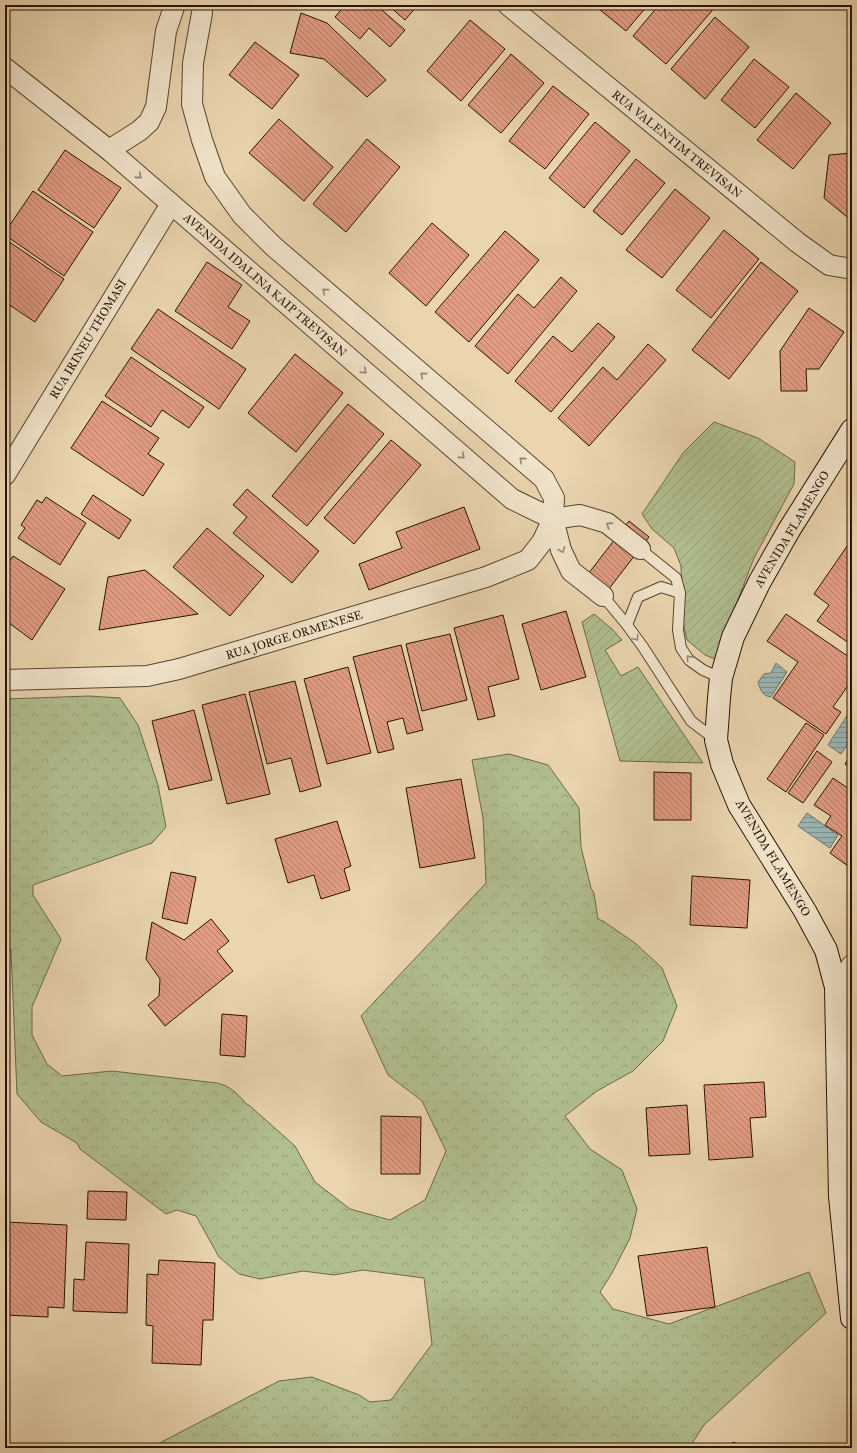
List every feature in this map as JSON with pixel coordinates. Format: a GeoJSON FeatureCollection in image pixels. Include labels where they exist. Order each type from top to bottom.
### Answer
{"type":"FeatureCollection","features":[{"type":"Feature","properties":{"kind":"street","name":"RUA VALENTIM TREVISAN"},"geometry":{"type":"LineString","coordinates":[[508,5],[797,242],[829,265],[852,269]]}},
{"type":"Feature","properties":{"kind":"street"},"geometry":{"type":"LineString","coordinates":[[109,150],[139,131],[149,122],[156,107],[166,31],[173,6],[182,13],[193,16],[207,9]]}},
{"type":"Feature","properties":{"kind":"street"},"geometry":{"type":"LineString","coordinates":[[207,9],[192,62],[192,104],[202,140],[215,177],[242,215],[273,246],[544,479],[554,498],[553,519],[561,550],[571,571],[603,596]]}},
{"type":"Feature","properties":{"kind":"street","name":"AVENIDA IDALINA KAIP TREVISAN"},"geometry":{"type":"LineString","coordinates":[[5,68],[109,150],[512,499],[553,519]]}},
{"type":"Feature","properties":{"kind":"street","name":"RUA IRINEU THOMASI"},"geometry":{"type":"LineString","coordinates":[[5,475],[171,204]]}},
{"type":"Feature","properties":{"kind":"street","name":"AVENIDA FLAMENGO"},"geometry":{"type":"LineString","coordinates":[[852,430],[789,530],[759,583],[733,637],[721,678],[716,740],[722,764],[739,805],[812,924],[826,950],[836,987],[840,1196],[852,1318]]}},
{"type":"Feature","properties":{"kind":"street"},"geometry":{"type":"LineString","coordinates":[[553,519],[580,514],[607,523],[640,549]]}},
{"type":"Feature","properties":{"kind":"street","name":"RUA JORGE ORMENESE"},"geometry":{"type":"LineString","coordinates":[[5,680],[147,676],[179,669],[486,577],[528,560],[542,542],[553,519]]}},
{"type":"Feature","properties":{"kind":"street"},"geometry":{"type":"LineString","coordinates":[[836,987],[852,965]]}},
{"type":"Feature","properties":{"kind":"lane"},"geometry":{"type":"LineString","coordinates":[[640,549],[676,578],[680,593],[678,630],[681,648],[689,660],[703,670],[721,678]]}},
{"type":"Feature","properties":{"kind":"lane"},"geometry":{"type":"LineString","coordinates":[[627,625],[638,598],[660,587],[680,593]]}},
{"type":"Feature","properties":{"kind":"lane"},"geometry":{"type":"LineString","coordinates":[[603,596],[627,625],[691,721],[716,740]]}},
{"type":"Feature","properties":{"kind":"green space"},"geometry":{"type":"Polygon","coordinates":[[[714,422],[758,438],[795,462],[794,484],[754,558],[715,659],[705,655],[687,640],[683,622],[681,566],[674,548],[652,529],[642,514],[683,453],[714,422]]]}},
{"type":"Feature","properties":{"kind":"green space"},"geometry":{"type":"Polygon","coordinates":[[[594,614],[612,629],[622,640],[605,650],[621,676],[638,667],[703,763],[620,761],[582,622],[594,614]]]}},
{"type":"Feature","properties":{"kind":"green space"},"geometry":{"type":"Polygon","coordinates":[[[89,696],[120,698],[138,725],[158,785],[166,827],[152,843],[33,885],[33,895],[61,939],[32,1007],[32,1035],[47,1064],[62,1076],[112,1071],[224,1085],[235,1092],[295,1146],[315,1182],[350,1209],[390,1220],[425,1200],[446,1151],[422,1101],[388,1075],[361,1016],[486,883],[483,818],[472,760],[509,754],[548,765],[579,808],[581,847],[591,888],[594,893],[598,919],[635,943],[662,968],[677,1006],[663,1041],[633,1071],[597,1091],[565,1116],[590,1149],[622,1170],[637,1209],[630,1238],[612,1273],[600,1292],[613,1309],[669,1324],[809,1272],[826,1313],[704,1425],[689,1448],[150,1448],[279,1381],[312,1377],[359,1395],[370,1402],[391,1400],[432,1344],[424,1278],[363,1270],[334,1275],[303,1271],[260,1279],[239,1274],[219,1257],[196,1216],[177,1210],[166,1214],[80,1149],[77,1143],[41,1122],[17,1094],[11,950],[5,943],[5,699],[89,696]]]}},
{"type":"Feature","properties":{"kind":"water"},"geometry":{"type":"Polygon","coordinates":[[[776,663],[787,672],[771,697],[763,694],[758,682],[764,674],[771,673],[776,663]]]}},
{"type":"Feature","properties":{"kind":"water"},"geometry":{"type":"Polygon","coordinates":[[[850,711],[852,712],[852,738],[841,754],[828,745],[850,711]]]}},
{"type":"Feature","properties":{"kind":"water"},"geometry":{"type":"Polygon","coordinates":[[[807,813],[838,835],[830,848],[798,826],[807,813]]]}},
{"type":"Feature","properties":{"kind":"building"},"geometry":{"type":"Polygon","coordinates":[[[345,5],[376,5],[405,30],[390,47],[369,28],[360,39],[335,17],[345,5]]]}},
{"type":"Feature","properties":{"kind":"building"},"geometry":{"type":"Polygon","coordinates":[[[388,5],[418,5],[405,20],[388,5]]]}},
{"type":"Feature","properties":{"kind":"building"},"geometry":{"type":"Polygon","coordinates":[[[594,5],[648,5],[626,31],[594,5]]]}},
{"type":"Feature","properties":{"kind":"building"},"geometry":{"type":"Polygon","coordinates":[[[659,5],[717,5],[666,64],[633,36],[659,5]]]}},
{"type":"Feature","properties":{"kind":"building"},"geometry":{"type":"Polygon","coordinates":[[[301,13],[327,23],[386,80],[367,97],[324,59],[290,53],[301,13]]]}},
{"type":"Feature","properties":{"kind":"building"},"geometry":{"type":"Polygon","coordinates":[[[715,17],[749,47],[705,99],[671,69],[715,17]]]}},
{"type":"Feature","properties":{"kind":"building"},"geometry":{"type":"Polygon","coordinates":[[[470,20],[505,49],[461,101],[427,71],[470,20]]]}},
{"type":"Feature","properties":{"kind":"building"},"geometry":{"type":"Polygon","coordinates":[[[255,42],[299,75],[272,109],[229,75],[255,42]]]}},
{"type":"Feature","properties":{"kind":"building"},"geometry":{"type":"Polygon","coordinates":[[[511,54],[544,83],[501,133],[468,105],[511,54]]]}},
{"type":"Feature","properties":{"kind":"building"},"geometry":{"type":"Polygon","coordinates":[[[754,59],[789,87],[755,128],[721,100],[754,59]]]}},
{"type":"Feature","properties":{"kind":"building"},"geometry":{"type":"Polygon","coordinates":[[[553,86],[589,114],[545,169],[509,141],[553,86]]]}},
{"type":"Feature","properties":{"kind":"building"},"geometry":{"type":"Polygon","coordinates":[[[796,93],[831,123],[793,169],[757,140],[796,93]]]}},
{"type":"Feature","properties":{"kind":"building"},"geometry":{"type":"Polygon","coordinates":[[[279,119],[333,167],[304,201],[249,153],[279,119]]]}},
{"type":"Feature","properties":{"kind":"building"},"geometry":{"type":"Polygon","coordinates":[[[595,122],[630,151],[584,208],[549,178],[595,122]]]}},
{"type":"Feature","properties":{"kind":"building"},"geometry":{"type":"Polygon","coordinates":[[[367,139],[400,167],[346,232],[313,204],[367,139]]]}},
{"type":"Feature","properties":{"kind":"building"},"geometry":{"type":"Polygon","coordinates":[[[65,150],[121,188],[94,228],[38,190],[65,150]]]}},
{"type":"Feature","properties":{"kind":"building"},"geometry":{"type":"Polygon","coordinates":[[[852,153],[852,221],[824,198],[829,155],[852,153]]]}},
{"type":"Feature","properties":{"kind":"building"},"geometry":{"type":"Polygon","coordinates":[[[636,159],[665,183],[622,235],[593,211],[636,159]]]}},
{"type":"Feature","properties":{"kind":"building"},"geometry":{"type":"Polygon","coordinates":[[[675,189],[710,218],[662,278],[626,250],[675,189]]]}},
{"type":"Feature","properties":{"kind":"building"},"geometry":{"type":"Polygon","coordinates":[[[33,191],[93,232],[64,276],[5,235],[5,232],[33,191]]]}},
{"type":"Feature","properties":{"kind":"building"},"geometry":{"type":"Polygon","coordinates":[[[432,223],[469,255],[426,306],[389,273],[432,223]]]}},
{"type":"Feature","properties":{"kind":"building"},"geometry":{"type":"Polygon","coordinates":[[[724,230],[759,259],[711,318],[676,290],[724,230]]]}},
{"type":"Feature","properties":{"kind":"building"},"geometry":{"type":"Polygon","coordinates":[[[505,231],[539,260],[469,342],[435,312],[505,231]]]}},
{"type":"Feature","properties":{"kind":"building"},"geometry":{"type":"Polygon","coordinates":[[[5,239],[64,279],[35,322],[5,302],[5,239]]]}},
{"type":"Feature","properties":{"kind":"building"},"geometry":{"type":"Polygon","coordinates":[[[207,262],[242,285],[228,307],[250,321],[232,349],[175,311],[207,262]]]}},
{"type":"Feature","properties":{"kind":"building"},"geometry":{"type":"Polygon","coordinates":[[[761,262],[798,291],[729,379],[692,350],[761,262]]]}},
{"type":"Feature","properties":{"kind":"building"},"geometry":{"type":"Polygon","coordinates":[[[561,277],[577,291],[508,374],[475,346],[518,294],[534,308],[561,277]]]}},
{"type":"Feature","properties":{"kind":"building"},"geometry":{"type":"Polygon","coordinates":[[[809,308],[844,332],[819,369],[806,369],[807,391],[781,391],[780,351],[809,308]]]}},
{"type":"Feature","properties":{"kind":"building"},"geometry":{"type":"Polygon","coordinates":[[[158,309],[246,369],[219,409],[131,349],[158,309]]]}},
{"type":"Feature","properties":{"kind":"building"},"geometry":{"type":"Polygon","coordinates":[[[598,323],[615,337],[551,412],[515,381],[553,336],[572,352],[598,323]]]}},
{"type":"Feature","properties":{"kind":"building"},"geometry":{"type":"Polygon","coordinates":[[[648,344],[666,360],[589,446],[558,418],[603,367],[617,380],[648,344]]]}},
{"type":"Feature","properties":{"kind":"building"},"geometry":{"type":"Polygon","coordinates":[[[295,354],[343,393],[296,452],[248,413],[295,354]]]}},
{"type":"Feature","properties":{"kind":"building"},"geometry":{"type":"Polygon","coordinates":[[[131,357],[204,407],[189,428],[162,410],[151,427],[105,396],[131,357]]]}},
{"type":"Feature","properties":{"kind":"building"},"geometry":{"type":"Polygon","coordinates":[[[102,401],[159,438],[148,454],[164,464],[143,496],[71,448],[102,401]]]}},
{"type":"Feature","properties":{"kind":"building"},"geometry":{"type":"Polygon","coordinates":[[[348,404],[384,434],[307,526],[272,496],[348,404]]]}},
{"type":"Feature","properties":{"kind":"building"},"geometry":{"type":"Polygon","coordinates":[[[391,440],[421,465],[354,544],[324,518],[391,440]]]}},
{"type":"Feature","properties":{"kind":"building"},"geometry":{"type":"Polygon","coordinates":[[[247,489],[319,551],[292,583],[233,533],[247,517],[233,505],[247,489]]]}},
{"type":"Feature","properties":{"kind":"building"},"geometry":{"type":"Polygon","coordinates":[[[93,495],[131,520],[119,539],[81,514],[93,495]]]}},
{"type":"Feature","properties":{"kind":"building"},"geometry":{"type":"Polygon","coordinates":[[[46,497],[86,523],[60,565],[18,538],[25,528],[21,525],[37,500],[42,503],[46,497]]]}},
{"type":"Feature","properties":{"kind":"building"},"geometry":{"type":"Polygon","coordinates":[[[464,507],[480,549],[369,590],[359,564],[402,548],[396,532],[464,507]]]}},
{"type":"Feature","properties":{"kind":"building"},"geometry":{"type":"Polygon","coordinates":[[[629,521],[649,537],[598,603],[578,587],[629,521]]]}},
{"type":"Feature","properties":{"kind":"building"},"geometry":{"type":"Polygon","coordinates":[[[207,528],[264,576],[230,616],[173,567],[207,528]]]}},
{"type":"Feature","properties":{"kind":"building"},"geometry":{"type":"Polygon","coordinates":[[[852,539],[852,638],[849,643],[817,621],[829,605],[814,594],[852,539]]]}},
{"type":"Feature","properties":{"kind":"building"},"geometry":{"type":"Polygon","coordinates":[[[13,556],[65,589],[32,640],[9,623],[5,629],[5,568],[13,556]]]}},
{"type":"Feature","properties":{"kind":"building"},"geometry":{"type":"Polygon","coordinates":[[[145,570],[198,614],[99,630],[108,577],[145,570]]]}},
{"type":"Feature","properties":{"kind":"building"},"geometry":{"type":"Polygon","coordinates":[[[566,611],[586,677],[541,690],[522,624],[566,611]]]}},
{"type":"Feature","properties":{"kind":"building"},"geometry":{"type":"Polygon","coordinates":[[[786,614],[852,659],[852,680],[833,707],[841,712],[826,734],[773,698],[798,662],[767,641],[786,614]]]}},
{"type":"Feature","properties":{"kind":"building"},"geometry":{"type":"Polygon","coordinates":[[[503,615],[519,679],[488,687],[495,716],[478,720],[454,628],[503,615]]]}},
{"type":"Feature","properties":{"kind":"building"},"geometry":{"type":"Polygon","coordinates":[[[450,634],[467,700],[422,711],[406,644],[450,634]]]}},
{"type":"Feature","properties":{"kind":"building"},"geometry":{"type":"Polygon","coordinates":[[[401,645],[423,730],[407,734],[403,718],[387,722],[394,749],[378,753],[353,657],[401,645]]]}},
{"type":"Feature","properties":{"kind":"building"},"geometry":{"type":"Polygon","coordinates":[[[348,667],[371,753],[327,764],[304,679],[348,667]]]}},
{"type":"Feature","properties":{"kind":"building"},"geometry":{"type":"Polygon","coordinates":[[[295,681],[321,786],[300,792],[291,758],[267,764],[249,692],[295,681]]]}},
{"type":"Feature","properties":{"kind":"building"},"geometry":{"type":"Polygon","coordinates":[[[245,694],[270,794],[227,804],[202,705],[245,694]]]}},
{"type":"Feature","properties":{"kind":"building"},"geometry":{"type":"Polygon","coordinates":[[[194,710],[212,780],[169,790],[152,721],[194,710]]]}},
{"type":"Feature","properties":{"kind":"building"},"geometry":{"type":"Polygon","coordinates":[[[806,723],[824,735],[786,792],[767,779],[806,723]]]}},
{"type":"Feature","properties":{"kind":"building"},"geometry":{"type":"Polygon","coordinates":[[[817,751],[832,762],[803,803],[788,793],[817,751]]]}},
{"type":"Feature","properties":{"kind":"building"},"geometry":{"type":"Polygon","coordinates":[[[852,753],[852,769],[845,764],[852,753]]]}},
{"type":"Feature","properties":{"kind":"building"},"geometry":{"type":"Polygon","coordinates":[[[654,772],[691,773],[691,820],[654,820],[654,772]]]}},
{"type":"Feature","properties":{"kind":"building"},"geometry":{"type":"Polygon","coordinates":[[[833,778],[852,791],[852,869],[830,853],[842,836],[825,825],[831,816],[814,805],[833,778]]]}},
{"type":"Feature","properties":{"kind":"building"},"geometry":{"type":"Polygon","coordinates":[[[461,779],[475,858],[420,868],[406,788],[461,779]]]}},
{"type":"Feature","properties":{"kind":"building"},"geometry":{"type":"Polygon","coordinates":[[[337,821],[351,866],[344,869],[350,890],[321,899],[314,875],[288,883],[275,839],[337,821]]]}},
{"type":"Feature","properties":{"kind":"building"},"geometry":{"type":"Polygon","coordinates":[[[171,872],[196,877],[187,924],[162,918],[171,872]]]}},
{"type":"Feature","properties":{"kind":"building"},"geometry":{"type":"Polygon","coordinates":[[[692,876],[750,880],[747,928],[690,925],[692,876]]]}},
{"type":"Feature","properties":{"kind":"building"},"geometry":{"type":"Polygon","coordinates":[[[211,919],[229,941],[217,951],[233,971],[165,1026],[148,1005],[159,996],[160,979],[146,959],[152,922],[184,940],[211,919]]]}},
{"type":"Feature","properties":{"kind":"building"},"geometry":{"type":"Polygon","coordinates":[[[222,1014],[247,1016],[245,1057],[220,1055],[222,1014]]]}},
{"type":"Feature","properties":{"kind":"building"},"geometry":{"type":"Polygon","coordinates":[[[764,1082],[766,1117],[750,1118],[753,1157],[709,1160],[704,1085],[764,1082]]]}},
{"type":"Feature","properties":{"kind":"building"},"geometry":{"type":"Polygon","coordinates":[[[687,1105],[690,1154],[649,1156],[646,1108],[687,1105]]]}},
{"type":"Feature","properties":{"kind":"building"},"geometry":{"type":"Polygon","coordinates":[[[381,1116],[421,1117],[420,1174],[381,1174],[381,1116]]]}},
{"type":"Feature","properties":{"kind":"building"},"geometry":{"type":"Polygon","coordinates":[[[88,1191],[127,1192],[126,1220],[87,1219],[88,1191]]]}},
{"type":"Feature","properties":{"kind":"building"},"geometry":{"type":"Polygon","coordinates":[[[6,1222],[67,1225],[64,1308],[48,1307],[48,1317],[5,1315],[6,1222]]]}},
{"type":"Feature","properties":{"kind":"building"},"geometry":{"type":"Polygon","coordinates":[[[86,1242],[129,1244],[127,1313],[73,1311],[74,1279],[84,1280],[86,1242]]]}},
{"type":"Feature","properties":{"kind":"building"},"geometry":{"type":"Polygon","coordinates":[[[707,1247],[715,1307],[647,1316],[638,1256],[707,1247]]]}},
{"type":"Feature","properties":{"kind":"building"},"geometry":{"type":"Polygon","coordinates":[[[159,1260],[215,1263],[213,1320],[203,1320],[201,1365],[152,1363],[153,1326],[146,1325],[147,1274],[158,1275],[159,1260]]]}},
{"type":"Feature","properties":{"kind":"building"},"geometry":{"type":"Polygon","coordinates":[[[733,1442],[746,1448],[730,1448],[733,1442]]]}}]}
